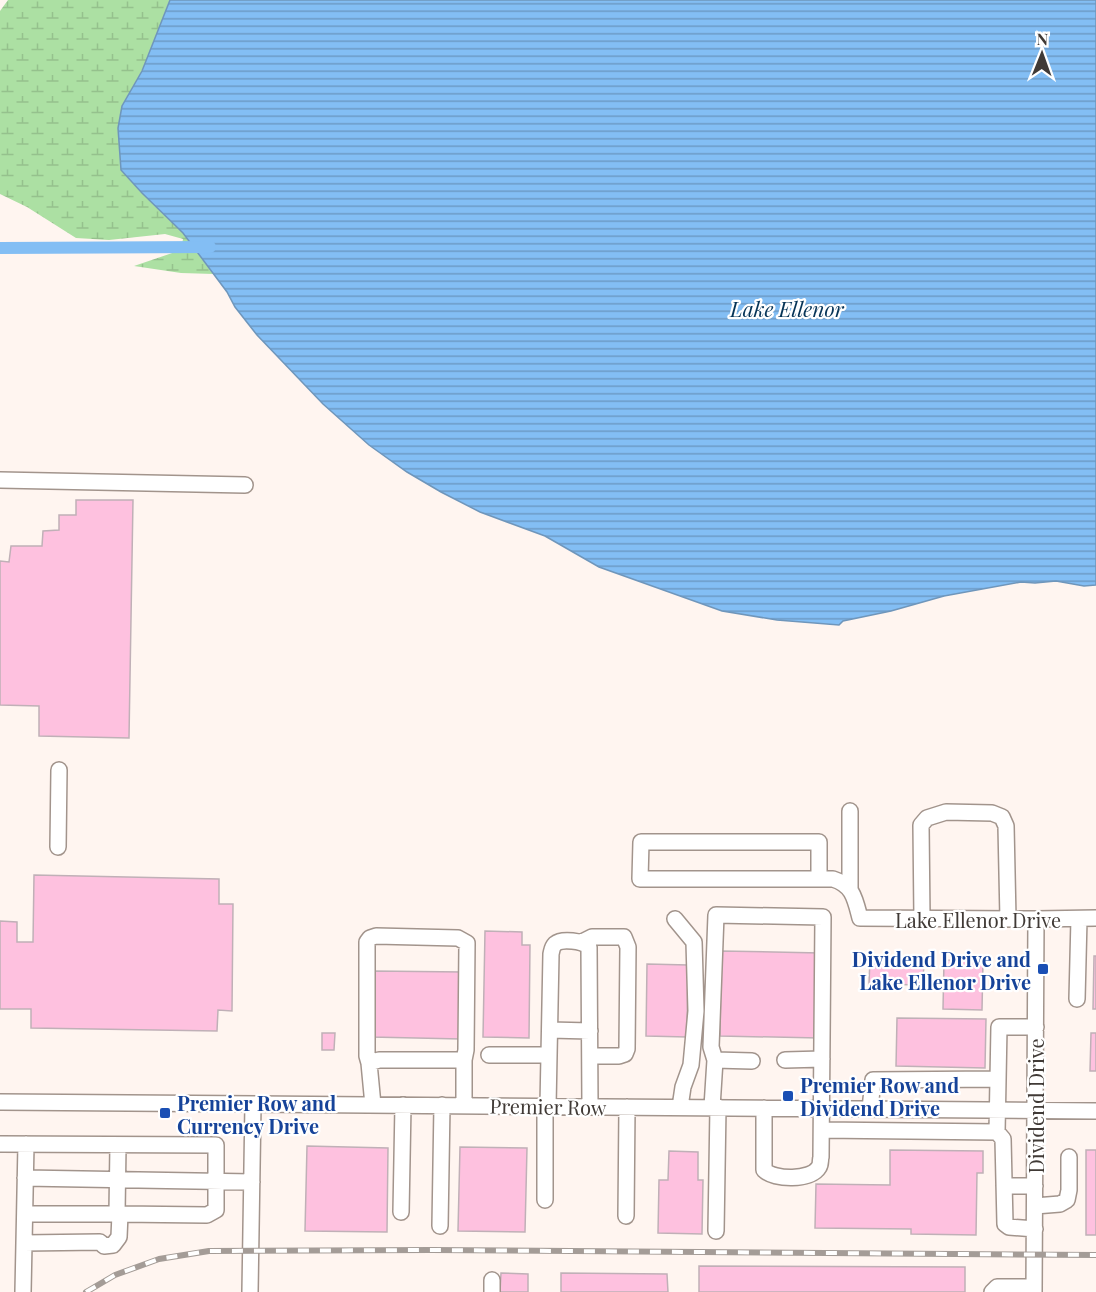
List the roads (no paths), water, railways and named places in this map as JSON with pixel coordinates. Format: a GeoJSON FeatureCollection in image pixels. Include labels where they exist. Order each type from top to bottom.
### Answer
{"type":"FeatureCollection","features":[{"type":"Feature","properties":{"kind":"street"},"geometry":{"type":"LineString","coordinates":[[0,480],[245,485]]}},
{"type":"Feature","properties":{"kind":"street"},"geometry":{"type":"LineString","coordinates":[[58,847],[59,770]]}},
{"type":"Feature","properties":{"kind":"street"},"geometry":{"type":"LineString","coordinates":[[850,811],[850,889]]}},
{"type":"Feature","properties":{"kind":"street"},"geometry":{"type":"LineString","coordinates":[[922,919],[921,825],[927,818],[946,812],[992,813],[1002,818],[1006,826],[1008,919]]}},
{"type":"Feature","properties":{"kind":"street"},"geometry":{"type":"LineString","coordinates":[[819,878],[819,842],[641,842],[640,879],[819,878],[845,883],[850,889]]}},
{"type":"Feature","properties":{"kind":"street","name":"Lake Ellenor Drive"},"geometry":{"type":"LineString","coordinates":[[850,889],[860,918],[1096,918]]}},
{"type":"Feature","properties":{"kind":"street"},"geometry":{"type":"LineString","coordinates":[[716,1231],[715,1060],[711,1047],[716,915],[823,917],[821,1157],[819,1167],[813,1173],[788,1177],[769,1175],[764,1170],[765,1108]]}},
{"type":"Feature","properties":{"kind":"street"},"geometry":{"type":"LineString","coordinates":[[675,919],[694,942],[696,1011],[691,1065],[683,1087],[680,1107]]}},
{"type":"Feature","properties":{"kind":"street","name":"Dividend Drive"},"geometry":{"type":"LineString","coordinates":[[1034,1289],[1036,919]]}},
{"type":"Feature","properties":{"kind":"street"},"geometry":{"type":"LineString","coordinates":[[1077,999],[1078,919]]}},
{"type":"Feature","properties":{"kind":"street"},"geometry":{"type":"LineString","coordinates":[[373,1105],[367,1056],[367,942],[376,936],[458,938],[467,944],[464,1105]]}},
{"type":"Feature","properties":{"kind":"street"},"geometry":{"type":"LineString","coordinates":[[545,1200],[545,1113],[548,1106],[552,948],[558,942],[582,942],[592,937],[624,937],[628,947],[627,1049],[625,1054],[619,1056],[590,1056]]}},
{"type":"Feature","properties":{"kind":"street"},"geometry":{"type":"LineString","coordinates":[[582,942],[589,947],[590,1106]]}},
{"type":"Feature","properties":{"kind":"street"},"geometry":{"type":"LineString","coordinates":[[1035,1229],[1009,1227],[1005,1224],[1003,1139],[997,1132],[997,1079],[999,1027],[1036,1027]]}},
{"type":"Feature","properties":{"kind":"street"},"geometry":{"type":"LineString","coordinates":[[550,1030],[590,1031]]}},
{"type":"Feature","properties":{"kind":"street"},"geometry":{"type":"LineString","coordinates":[[489,1055],[549,1055]]}},
{"type":"Feature","properties":{"kind":"street"},"geometry":{"type":"LineString","coordinates":[[785,1060],[822,1059]]}},
{"type":"Feature","properties":{"kind":"street"},"geometry":{"type":"LineString","coordinates":[[369,1063],[379,1060],[464,1060]]}},
{"type":"Feature","properties":{"kind":"street"},"geometry":{"type":"LineString","coordinates":[[715,1060],[752,1061]]}},
{"type":"Feature","properties":{"kind":"street"},"geometry":{"type":"LineString","coordinates":[[870,1109],[873,1080],[997,1079]]}},
{"type":"Feature","properties":{"kind":"street","name":"Premier Row"},"geometry":{"type":"LineString","coordinates":[[0,1102],[1096,1111]]}},
{"type":"Feature","properties":{"kind":"street"},"geometry":{"type":"LineString","coordinates":[[250,1292],[254,1104]]}},
{"type":"Feature","properties":{"kind":"street"},"geometry":{"type":"LineString","coordinates":[[401,1212],[403,1105]]}},
{"type":"Feature","properties":{"kind":"street"},"geometry":{"type":"LineString","coordinates":[[440,1226],[442,1105]]}},
{"type":"Feature","properties":{"kind":"street"},"geometry":{"type":"LineString","coordinates":[[626,1216],[627,1107]]}},
{"type":"Feature","properties":{"kind":"street"},"geometry":{"type":"LineString","coordinates":[[822,1130],[997,1132]]}},
{"type":"Feature","properties":{"kind":"street"},"geometry":{"type":"LineString","coordinates":[[0,1144],[216,1145],[216,1210],[207,1215],[25,1214]]}},
{"type":"Feature","properties":{"kind":"street"},"geometry":{"type":"LineString","coordinates":[[23,1292],[26,1144]]}},
{"type":"Feature","properties":{"kind":"street"},"geometry":{"type":"LineString","coordinates":[[24,1243],[99,1242],[104,1246],[113,1245],[119,1237],[118,1145]]}},
{"type":"Feature","properties":{"kind":"street"},"geometry":{"type":"LineString","coordinates":[[1035,1206],[1060,1204],[1067,1200],[1069,1157]]}},
{"type":"Feature","properties":{"kind":"street"},"geometry":{"type":"LineString","coordinates":[[25,1178],[252,1182]]}},
{"type":"Feature","properties":{"kind":"street"},"geometry":{"type":"LineString","coordinates":[[1004,1186],[1035,1186]]}},
{"type":"Feature","properties":{"kind":"street"},"geometry":{"type":"LineString","coordinates":[[992,1292],[997,1287],[1034,1289]]}},
{"type":"Feature","properties":{"kind":"water","name":"Lake Ellenor"},"geometry":{"type":"Polygon","coordinates":[[[170,0],[1096,0],[1096,585],[1084,586],[1056,581],[1021,582],[944,596],[891,611],[843,621],[839,625],[777,620],[722,611],[599,567],[545,536],[480,512],[407,472],[369,445],[323,404],[257,335],[183,233],[121,170],[118,128],[122,106],[142,71],[170,0]]]}},
{"type":"Feature","properties":{"kind":"waterway"},"geometry":{"type":"LineString","coordinates":[[0,248],[210,247]]}},
{"type":"Feature","properties":{"kind":"railway"},"geometry":{"type":"LineString","coordinates":[[86,1292],[115,1275],[159,1259],[209,1251],[431,1250],[1096,1255]]}},
{"type":"Feature","properties":{"kind":"place","name":"Dividend Drive and Lake Ellenor Drive"},"geometry":{"type":"Point","coordinates":[1043,969]}},
{"type":"Feature","properties":{"kind":"place","name":"Premier Row and Dividend Drive"},"geometry":{"type":"Point","coordinates":[788,1096]}},
{"type":"Feature","properties":{"kind":"place","name":"Premier Row and Currency Drive"},"geometry":{"type":"Point","coordinates":[165,1113]}}]}
